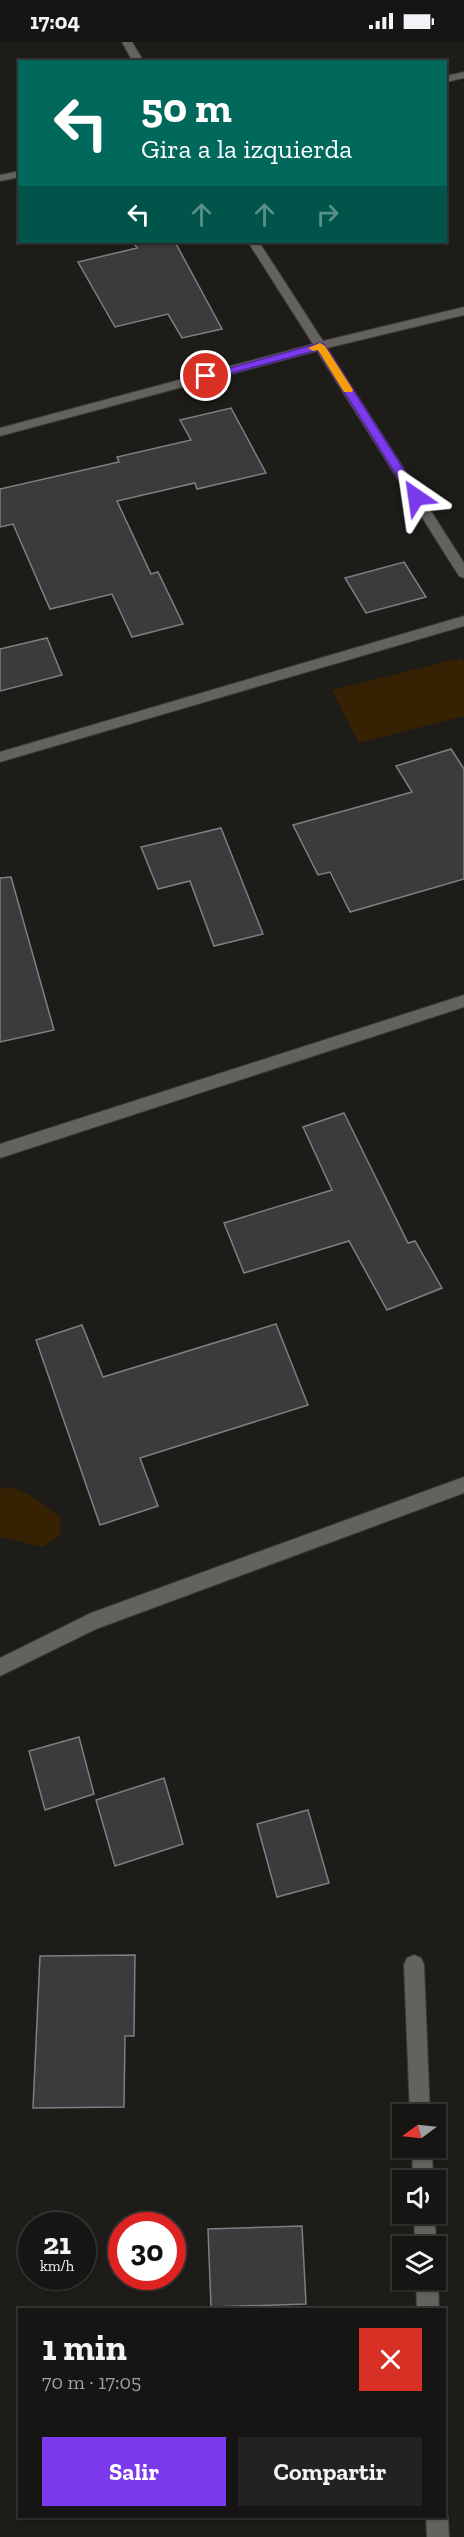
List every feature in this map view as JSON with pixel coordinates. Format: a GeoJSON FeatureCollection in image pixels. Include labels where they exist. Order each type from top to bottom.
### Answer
{"type":"FeatureCollection","features":[{"type":"Feature","properties":{"kind":"street"},"geometry":{"type":"LineString","coordinates":[[127,42],[138,60]]}},
{"type":"Feature","properties":{"kind":"street"},"geometry":{"type":"LineString","coordinates":[[447,79],[464,75]]}},
{"type":"Feature","properties":{"kind":"street"},"geometry":{"type":"LineString","coordinates":[[0,178],[18,174]]}},
{"type":"Feature","properties":{"kind":"street"},"geometry":{"type":"LineString","coordinates":[[255,243],[464,573]]}},
{"type":"Feature","properties":{"kind":"street"},"geometry":{"type":"LineString","coordinates":[[0,432],[320,346],[464,311]]}},
{"type":"Feature","properties":{"kind":"street"},"geometry":{"type":"LineString","coordinates":[[0,757],[464,621]]}},
{"type":"Feature","properties":{"kind":"street"},"geometry":{"type":"LineString","coordinates":[[0,1150],[464,1001]]}},
{"type":"Feature","properties":{"kind":"street"},"geometry":{"type":"LineString","coordinates":[[0,1667],[91,1622],[464,1485]]}},
{"type":"Feature","properties":{"kind":"street"},"geometry":{"type":"LineString","coordinates":[[414,1965],[420,2104]]}},
{"type":"Feature","properties":{"kind":"street"},"geometry":{"type":"LineString","coordinates":[[427,2290],[428,2308]]}},
{"type":"Feature","properties":{"kind":"street"},"geometry":{"type":"LineString","coordinates":[[437,2518],[438,2537]]}},
{"type":"Feature","properties":{"kind":"shaded area"},"geometry":{"type":"Polygon","coordinates":[[[461,658],[464,663],[464,716],[359,743],[332,690],[461,658]]]}},
{"type":"Feature","properties":{"kind":"shaded area"},"geometry":{"type":"Polygon","coordinates":[[[9,1487],[28,1494],[61,1517],[60,1535],[43,1547],[0,1537],[0,1488],[9,1487]]]}},
{"type":"Feature","properties":{"kind":"building"},"geometry":{"type":"Polygon","coordinates":[[[134,243],[176,243],[222,329],[182,338],[168,314],[115,327],[78,262],[137,248],[134,243]]]}},
{"type":"Feature","properties":{"kind":"building"},"geometry":{"type":"Polygon","coordinates":[[[231,408],[266,473],[197,489],[195,483],[117,501],[151,574],[158,572],[183,624],[132,637],[112,594],[50,609],[13,524],[0,527],[0,489],[119,462],[117,457],[191,440],[180,420],[231,408]]]}},
{"type":"Feature","properties":{"kind":"building"},"geometry":{"type":"Polygon","coordinates":[[[404,562],[426,597],[366,613],[345,578],[404,562]]]}},
{"type":"Feature","properties":{"kind":"building"},"geometry":{"type":"Polygon","coordinates":[[[47,638],[62,675],[0,691],[0,649],[47,638]]]}},
{"type":"Feature","properties":{"kind":"building"},"geometry":{"type":"Polygon","coordinates":[[[451,749],[464,769],[464,879],[350,912],[330,872],[318,875],[293,825],[412,792],[396,766],[451,749]]]}},
{"type":"Feature","properties":{"kind":"building"},"geometry":{"type":"Polygon","coordinates":[[[221,828],[263,934],[214,946],[190,881],[158,889],[141,847],[221,828]]]}},
{"type":"Feature","properties":{"kind":"building"},"geometry":{"type":"Polygon","coordinates":[[[11,877],[54,1030],[0,1042],[0,878],[11,877]]]}},
{"type":"Feature","properties":{"kind":"building"},"geometry":{"type":"Polygon","coordinates":[[[344,1113],[408,1243],[415,1241],[442,1288],[387,1310],[349,1241],[244,1273],[224,1223],[332,1190],[303,1127],[344,1113]]]}},
{"type":"Feature","properties":{"kind":"building"},"geometry":{"type":"Polygon","coordinates":[[[276,1324],[308,1405],[140,1458],[158,1506],[100,1525],[36,1340],[82,1325],[103,1377],[276,1324]]]}},
{"type":"Feature","properties":{"kind":"building"},"geometry":{"type":"Polygon","coordinates":[[[79,1737],[94,1794],[45,1810],[29,1751],[79,1737]]]}},
{"type":"Feature","properties":{"kind":"building"},"geometry":{"type":"Polygon","coordinates":[[[164,1778],[183,1844],[115,1866],[96,1800],[164,1778]]]}},
{"type":"Feature","properties":{"kind":"building"},"geometry":{"type":"Polygon","coordinates":[[[308,1810],[329,1883],[277,1897],[257,1824],[308,1810]]]}},
{"type":"Feature","properties":{"kind":"building"},"geometry":{"type":"Polygon","coordinates":[[[135,1955],[134,2036],[125,2036],[124,2107],[33,2108],[40,1956],[135,1955]]]}},
{"type":"Feature","properties":{"kind":"building"},"geometry":{"type":"Polygon","coordinates":[[[302,2226],[306,2304],[211,2307],[208,2229],[302,2226]]]}},
{"type":"Feature","properties":{"kind":"slow traffic"},"geometry":{"type":"LineString","coordinates":[[313,348],[320,346],[348,390]]}},
{"type":"Feature","properties":{"kind":"route"},"geometry":{"type":"LineString","coordinates":[[206,376],[320,346],[416,497]]}}]}
